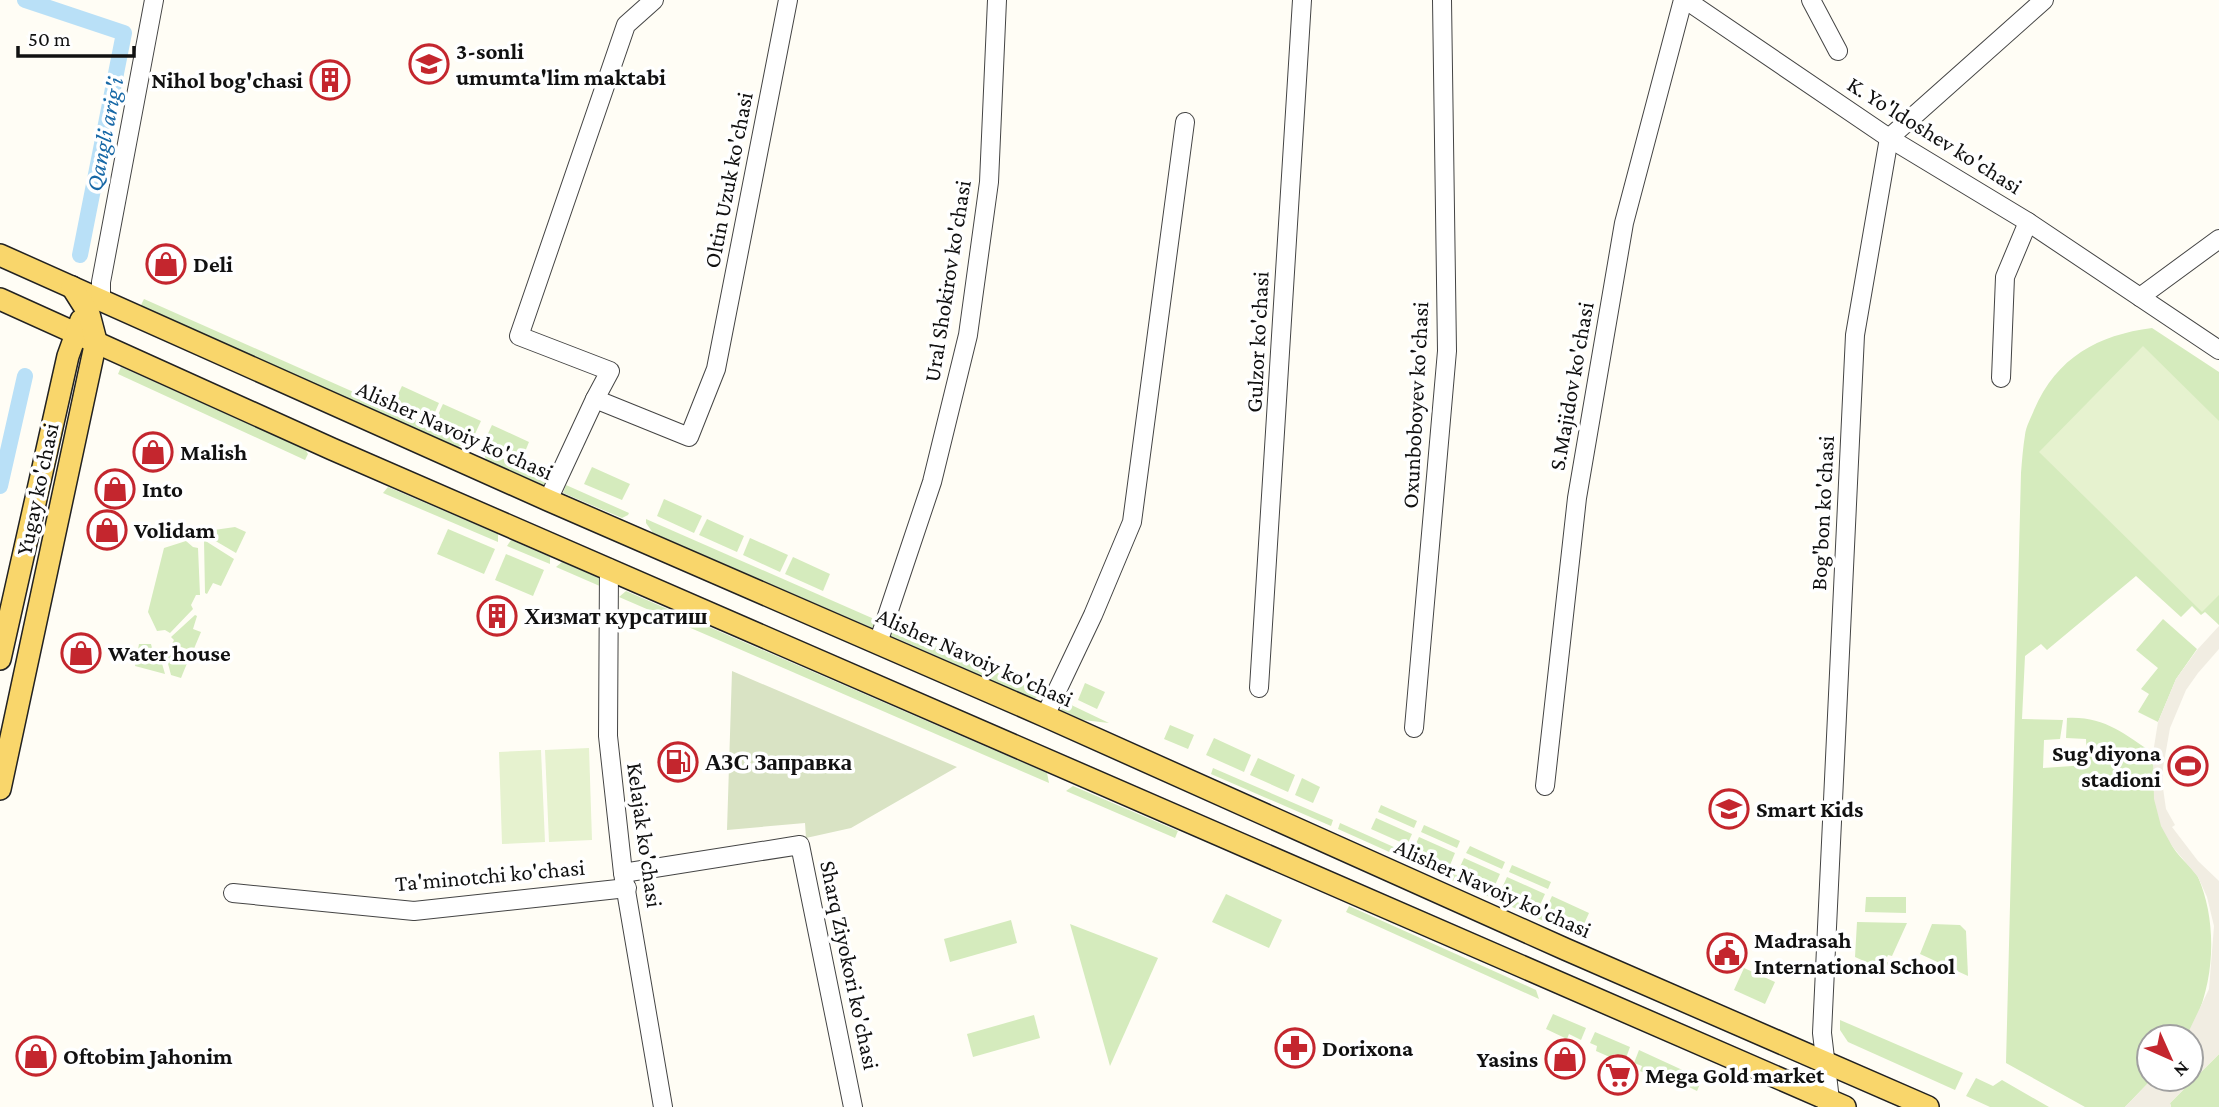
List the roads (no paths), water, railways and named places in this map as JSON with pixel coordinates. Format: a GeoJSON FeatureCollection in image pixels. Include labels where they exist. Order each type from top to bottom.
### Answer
{"type":"FeatureCollection","features":[{"type":"Feature","properties":{"kind":"main road","name":"Alisher Navoiy ko'chasi"},"geometry":{"type":"LineString","coordinates":[[0,255],[90,313],[116,351],[332,449],[1834,1105]]}},
{"type":"Feature","properties":{"kind":"main road","name":"Alisher Navoiy ko'chasi"},"geometry":{"type":"LineString","coordinates":[[0,299],[90,313],[132,314],[548,500],[1045,716],[1565,949],[1928,1107]]}},
{"type":"Feature","properties":{"kind":"main road","name":"Yugay ko'chasi"},"geometry":{"type":"LineString","coordinates":[[0,659],[69,353],[90,313]]}},
{"type":"Feature","properties":{"kind":"main road","name":"Yugay ko'chasi"},"geometry":{"type":"LineString","coordinates":[[0,789],[90,363],[90,313]]}},
{"type":"Feature","properties":{"kind":"main road"},"geometry":{"type":"LineString","coordinates":[[90,363],[101,352],[116,351]]}},
{"type":"Feature","properties":{"kind":"main road"},"geometry":{"type":"LineString","coordinates":[[1128,796],[1144,761]]}},
{"type":"Feature","properties":{"kind":"street"},"geometry":{"type":"LineString","coordinates":[[90,313],[154,0]]}},
{"type":"Feature","properties":{"kind":"street"},"geometry":{"type":"LineString","coordinates":[[548,500],[610,371],[519,336],[626,25],[654,0]]}},
{"type":"Feature","properties":{"kind":"street","name":"Oltin Uzuk ko'chasi"},"geometry":{"type":"LineString","coordinates":[[595,399],[689,437],[716,369],[788,0]]}},
{"type":"Feature","properties":{"kind":"street","name":"Ural Shokirov ko'chasi"},"geometry":{"type":"LineString","coordinates":[[878,643],[932,482],[968,335],[989,182],[997,0]]}},
{"type":"Feature","properties":{"kind":"street","name":"Gulzor ko'chasi"},"geometry":{"type":"LineString","coordinates":[[1259,688],[1302,0]]}},
{"type":"Feature","properties":{"kind":"street","name":"Oxunboboyev ko'chasi"},"geometry":{"type":"LineString","coordinates":[[1414,728],[1447,351],[1442,0]]}},
{"type":"Feature","properties":{"kind":"street","name":"K. Yo'ldoshev ko'chasi"},"geometry":{"type":"LineString","coordinates":[[1685,0],[1889,138],[2028,222],[2219,350]]}},
{"type":"Feature","properties":{"kind":"street","name":"S.Majidov ko'chasi"},"geometry":{"type":"LineString","coordinates":[[1545,786],[1577,498],[1621,237],[1685,0]]}},
{"type":"Feature","properties":{"kind":"street"},"geometry":{"type":"LineString","coordinates":[[1811,0],[1838,51]]}},
{"type":"Feature","properties":{"kind":"street"},"geometry":{"type":"LineString","coordinates":[[1889,138],[2044,0]]}},
{"type":"Feature","properties":{"kind":"street"},"geometry":{"type":"LineString","coordinates":[[1045,716],[1053,694],[1093,615],[1132,522],[1185,122]]}},
{"type":"Feature","properties":{"kind":"street","name":"Bog'bon ko'chasi"},"geometry":{"type":"LineString","coordinates":[[1834,1105],[1822,1033],[1855,335],[1889,138]]}},
{"type":"Feature","properties":{"kind":"street"},"geometry":{"type":"LineString","coordinates":[[2001,378],[2006,277],[2028,222]]}},
{"type":"Feature","properties":{"kind":"street"},"geometry":{"type":"LineString","coordinates":[[2140,297],[2219,239]]}},
{"type":"Feature","properties":{"kind":"street","name":"Kelajak ko'chasi"},"geometry":{"type":"LineString","coordinates":[[609,568],[608,736],[625,881],[663,1107]]}},
{"type":"Feature","properties":{"kind":"street","name":"Sharq Ziyokori ko'chasi"},"geometry":{"type":"LineString","coordinates":[[625,881],[800,845],[853,1107]]}},
{"type":"Feature","properties":{"kind":"street","name":"Ta'minotchi ko'chasi"},"geometry":{"type":"LineString","coordinates":[[233,893],[414,911],[625,881]]}},
{"type":"Feature","properties":{"kind":"waterway","name":"Qangli arig'i"},"geometry":{"type":"LineString","coordinates":[[25,0],[124,33],[80,255]]}},
{"type":"Feature","properties":{"kind":"waterway","name":"Qangli arig'i"},"geometry":{"type":"LineString","coordinates":[[0,486],[25,376]]}},
{"type":"Feature","properties":{"kind":"place","name":"3-sonli umumta'lim maktabi"},"geometry":{"type":"Point","coordinates":[429,64]}},
{"type":"Feature","properties":{"kind":"place","name":"Nihol bog'chasi"},"geometry":{"type":"Point","coordinates":[330,80]}},
{"type":"Feature","properties":{"kind":"place","name":"Deli"},"geometry":{"type":"Point","coordinates":[166,264]}},
{"type":"Feature","properties":{"kind":"place","name":"Malish"},"geometry":{"type":"Point","coordinates":[153,452]}},
{"type":"Feature","properties":{"kind":"place","name":"Into"},"geometry":{"type":"Point","coordinates":[115,489]}},
{"type":"Feature","properties":{"kind":"place","name":"Volidam"},"geometry":{"type":"Point","coordinates":[107,530]}},
{"type":"Feature","properties":{"kind":"place","name":"Хизмат курсатиш"},"geometry":{"type":"Point","coordinates":[497,616]}},
{"type":"Feature","properties":{"kind":"place","name":"Water house"},"geometry":{"type":"Point","coordinates":[81,653]}},
{"type":"Feature","properties":{"kind":"place","name":"АЗС Заправка"},"geometry":{"type":"Point","coordinates":[678,762]}},
{"type":"Feature","properties":{"kind":"place","name":"Sug'diyona stadioni"},"geometry":{"type":"Point","coordinates":[2188,766]}},
{"type":"Feature","properties":{"kind":"place","name":"Smart Kids"},"geometry":{"type":"Point","coordinates":[1729,809]}},
{"type":"Feature","properties":{"kind":"place","name":"Madrasah International School"},"geometry":{"type":"Point","coordinates":[1727,953]}},
{"type":"Feature","properties":{"kind":"place","name":"Dorixona"},"geometry":{"type":"Point","coordinates":[1295,1048]}},
{"type":"Feature","properties":{"kind":"place","name":"Oftobim Jahonim"},"geometry":{"type":"Point","coordinates":[36,1056]}},
{"type":"Feature","properties":{"kind":"place","name":"Yasins"},"geometry":{"type":"Point","coordinates":[1565,1059]}},
{"type":"Feature","properties":{"kind":"place","name":"Mega Gold market"},"geometry":{"type":"Point","coordinates":[1618,1075]}}]}
